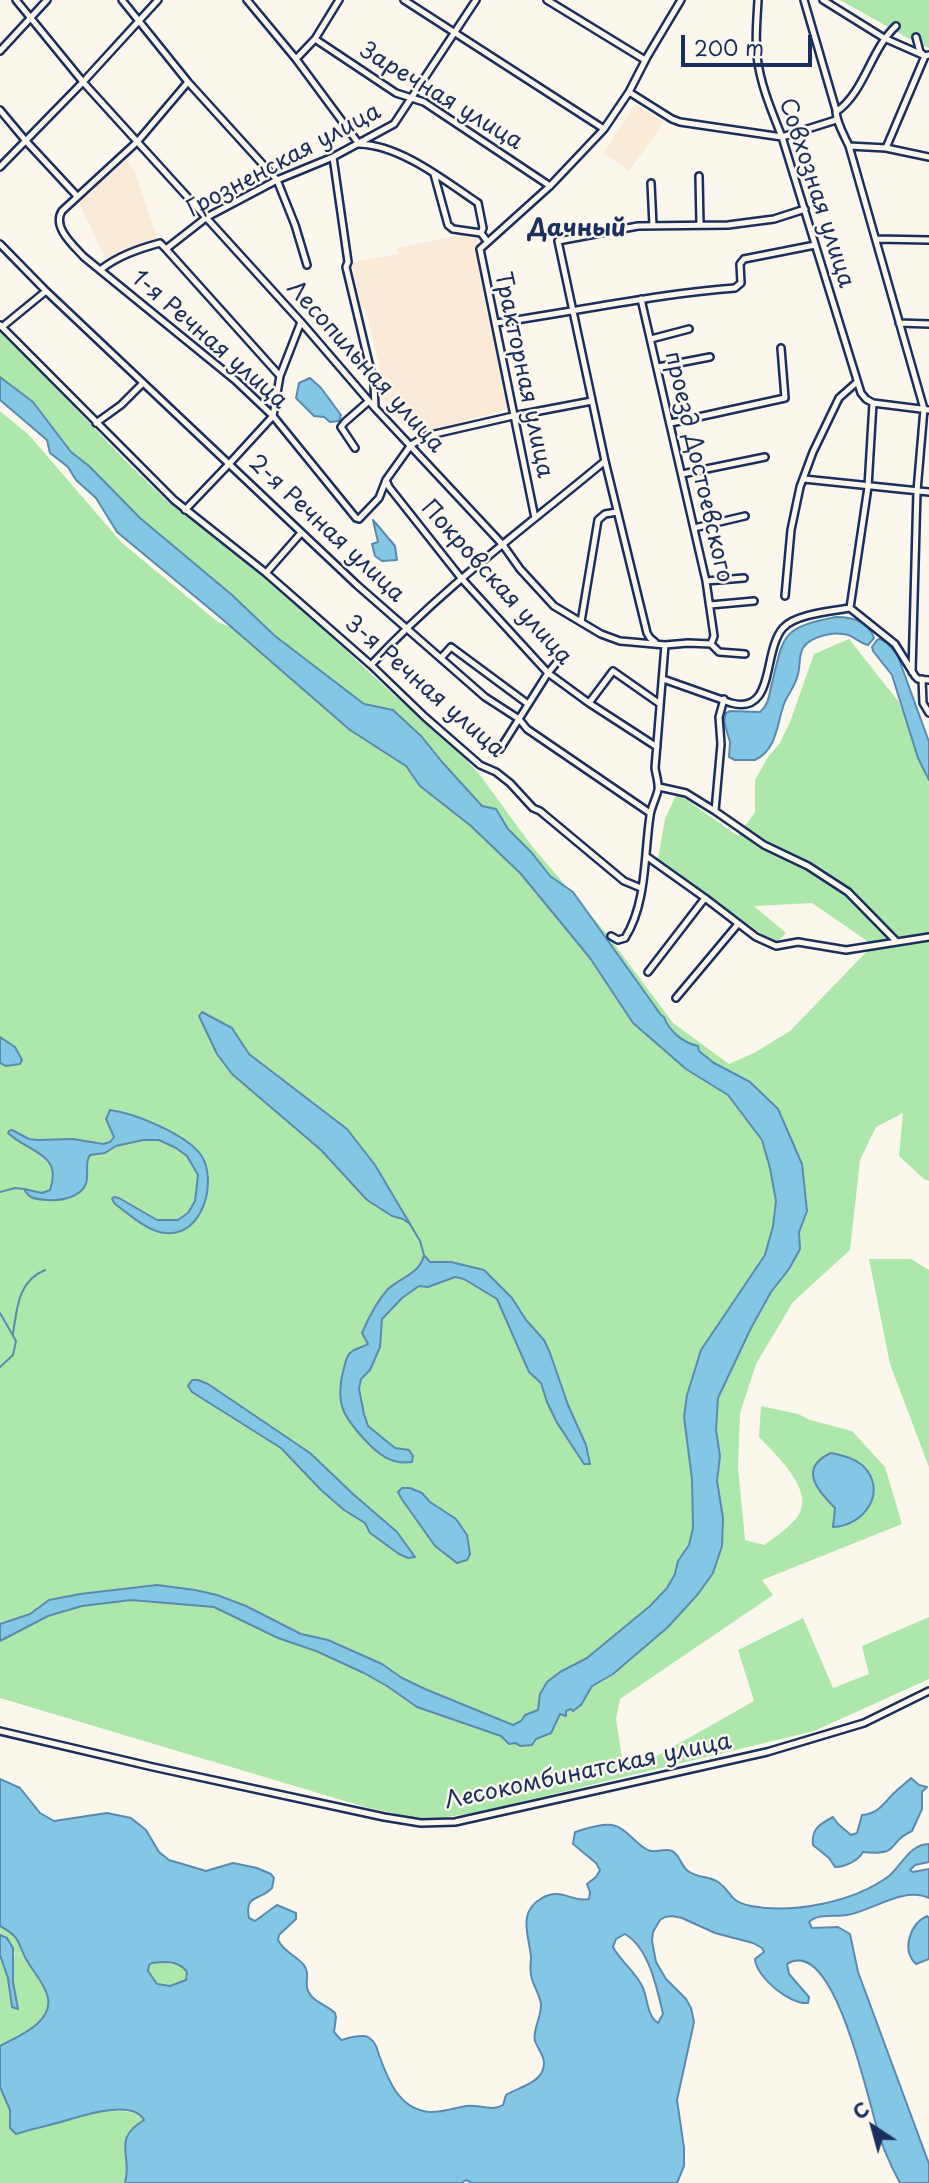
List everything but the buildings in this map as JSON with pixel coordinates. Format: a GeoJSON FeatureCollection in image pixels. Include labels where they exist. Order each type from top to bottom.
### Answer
{"type":"FeatureCollection","features":[{"type":"Feature","properties":{"kind":"street","name":"Лесопильная улица"},"geometry":{"type":"LineString","coordinates":[[16,0],[83,82],[207,217],[375,408],[503,545],[520,569],[554,606],[601,634],[620,641],[665,645],[711,644],[719,652],[744,654]]}},
{"type":"Feature","properties":{"kind":"street"},"geometry":{"type":"LineString","coordinates":[[0,51],[47,0]]}},
{"type":"Feature","properties":{"kind":"street"},"geometry":{"type":"LineString","coordinates":[[121,0],[188,82],[277,180],[307,265]]}},
{"type":"Feature","properties":{"kind":"street"},"geometry":{"type":"LineString","coordinates":[[0,167],[158,0]]}},
{"type":"Feature","properties":{"kind":"street"},"geometry":{"type":"LineString","coordinates":[[247,0],[296,59],[359,144]]}},
{"type":"Feature","properties":{"kind":"street"},"geometry":{"type":"LineString","coordinates":[[296,59],[315,39],[339,0]]}},
{"type":"Feature","properties":{"kind":"street"},"geometry":{"type":"LineString","coordinates":[[404,0],[604,129]]}},
{"type":"Feature","properties":{"kind":"street","name":"Грозненская улица"},"geometry":{"type":"LineString","coordinates":[[166,249],[207,217],[277,180],[333,157],[394,124],[477,0]]}},
{"type":"Feature","properties":{"kind":"street"},"geometry":{"type":"LineString","coordinates":[[547,0],[645,60]]}},
{"type":"Feature","properties":{"kind":"street","name":"Тракторная улица"},"geometry":{"type":"LineString","coordinates":[[535,518],[480,249],[550,186],[604,129],[629,92],[681,0]]}},
{"type":"Feature","properties":{"kind":"street","name":"Совхозная улица"},"geometry":{"type":"LineString","coordinates":[[758,0],[757,60],[771,110],[805,209],[857,382],[866,400],[873,403]]}},
{"type":"Feature","properties":{"kind":"street"},"geometry":{"type":"LineString","coordinates":[[804,0],[836,120],[849,146],[926,409],[917,491],[912,672]]}},
{"type":"Feature","properties":{"kind":"street"},"geometry":{"type":"LineString","coordinates":[[823,0],[884,38],[927,56]]}},
{"type":"Feature","properties":{"kind":"street"},"geometry":{"type":"LineString","coordinates":[[836,112],[847,104],[884,38],[896,26]]}},
{"type":"Feature","properties":{"kind":"street"},"geometry":{"type":"LineString","coordinates":[[916,37],[920,52],[927,56]]}},
{"type":"Feature","properties":{"kind":"street","name":"Заречная улица"},"geometry":{"type":"LineString","coordinates":[[315,39],[396,93],[424,102],[550,186]]}},
{"type":"Feature","properties":{"kind":"street"},"geometry":{"type":"LineString","coordinates":[[886,148],[927,56]]}},
{"type":"Feature","properties":{"kind":"street"},"geometry":{"type":"LineString","coordinates":[[0,110],[77,196],[138,141],[188,82]]}},
{"type":"Feature","properties":{"kind":"street"},"geometry":{"type":"LineString","coordinates":[[629,92],[680,122],[782,137],[836,120]]}},
{"type":"Feature","properties":{"kind":"street","name":"Тракторная улица"},"geometry":{"type":"LineString","coordinates":[[359,144],[373,144],[426,168],[478,203],[481,233],[487,241]]}},
{"type":"Feature","properties":{"kind":"street"},"geometry":{"type":"LineString","coordinates":[[849,146],[886,148],[929,158]]}},
{"type":"Feature","properties":{"kind":"street"},"geometry":{"type":"LineString","coordinates":[[333,157],[348,262],[346,267],[374,389],[375,408]]}},
{"type":"Feature","properties":{"kind":"street"},"geometry":{"type":"LineString","coordinates":[[433,174],[448,225],[453,229],[481,233]]}},
{"type":"Feature","properties":{"kind":"street"},"geometry":{"type":"LineString","coordinates":[[699,176],[700,225]]}},
{"type":"Feature","properties":{"kind":"street"},"geometry":{"type":"LineString","coordinates":[[652,183],[653,226]]}},
{"type":"Feature","properties":{"kind":"street","name":"1-я Речная улица"},"geometry":{"type":"LineString","coordinates":[[77,196],[58,218],[62,231],[70,241],[84,257],[235,380],[272,416],[356,518],[359,519],[379,498],[386,480]]}},
{"type":"Feature","properties":{"kind":"street"},"geometry":{"type":"LineString","coordinates":[[658,643],[647,633],[605,461],[558,241],[603,231],[653,226],[728,225],[774,219],[805,209]]}},
{"type":"Feature","properties":{"kind":"street"},"geometry":{"type":"LineString","coordinates":[[876,239],[929,240]]}},
{"type":"Feature","properties":{"kind":"street"},"geometry":{"type":"LineString","coordinates":[[100,270],[132,251],[160,243],[280,376]]}},
{"type":"Feature","properties":{"kind":"street","name":"2-я Речная улица"},"geometry":{"type":"LineString","coordinates":[[0,244],[301,533],[485,697],[650,813]]}},
{"type":"Feature","properties":{"kind":"street"},"geometry":{"type":"LineString","coordinates":[[495,323],[572,313],[641,299],[738,287],[741,283],[740,264],[744,259],[816,245]]}},
{"type":"Feature","properties":{"kind":"street"},"geometry":{"type":"LineString","coordinates":[[1,326],[46,291]]}},
{"type":"Feature","properties":{"kind":"street","name":"проезд Достоевского"},"geometry":{"type":"LineString","coordinates":[[641,299],[706,581],[714,636],[711,644]]}},
{"type":"Feature","properties":{"kind":"street"},"geometry":{"type":"LineString","coordinates":[[185,510],[272,416],[280,376],[300,322]]}},
{"type":"Feature","properties":{"kind":"street"},"geometry":{"type":"LineString","coordinates":[[899,323],[929,324]]}},
{"type":"Feature","properties":{"kind":"street","name":"3-я Речная улица"},"geometry":{"type":"LineString","coordinates":[[1,326],[96,424],[185,510],[266,573],[371,665],[425,717],[472,757],[510,783],[533,808],[624,881],[641,888]]}},
{"type":"Feature","properties":{"kind":"street"},"geometry":{"type":"LineString","coordinates":[[651,339],[689,329]]}},
{"type":"Feature","properties":{"kind":"street"},"geometry":{"type":"LineString","coordinates":[[671,424],[785,398],[781,348]]}},
{"type":"Feature","properties":{"kind":"street"},"geometry":{"type":"LineString","coordinates":[[658,367],[710,357]]}},
{"type":"Feature","properties":{"kind":"street"},"geometry":{"type":"LineString","coordinates":[[785,596],[791,530],[800,487],[813,452],[839,398],[857,382]]}},
{"type":"Feature","properties":{"kind":"street"},"geometry":{"type":"LineString","coordinates":[[96,424],[121,405],[143,383]]}},
{"type":"Feature","properties":{"kind":"street"},"geometry":{"type":"LineString","coordinates":[[355,448],[341,428],[368,400],[374,389]]}},
{"type":"Feature","properties":{"kind":"street"},"geometry":{"type":"LineString","coordinates":[[386,480],[411,445],[426,436],[592,401]]}},
{"type":"Feature","properties":{"kind":"street"},"geometry":{"type":"LineString","coordinates":[[850,608],[868,487],[873,403],[926,409]]}},
{"type":"Feature","properties":{"kind":"street"},"geometry":{"type":"LineString","coordinates":[[682,474],[765,457]]}},
{"type":"Feature","properties":{"kind":"street"},"geometry":{"type":"LineString","coordinates":[[371,665],[406,627],[461,578],[605,461]]}},
{"type":"Feature","properties":{"kind":"street"},"geometry":{"type":"LineString","coordinates":[[804,479],[929,492]]}},
{"type":"Feature","properties":{"kind":"street","name":"Покровская улица"},"geometry":{"type":"LineString","coordinates":[[386,480],[461,578],[548,673],[657,747]]}},
{"type":"Feature","properties":{"kind":"street"},"geometry":{"type":"LineString","coordinates":[[581,622],[598,520],[601,515],[617,512]]}},
{"type":"Feature","properties":{"kind":"street"},"geometry":{"type":"LineString","coordinates":[[694,528],[745,516]]}},
{"type":"Feature","properties":{"kind":"street"},"geometry":{"type":"LineString","coordinates":[[266,573],[301,533]]}},
{"type":"Feature","properties":{"kind":"street"},"geometry":{"type":"LineString","coordinates":[[706,581],[744,578]]}},
{"type":"Feature","properties":{"kind":"street"},"geometry":{"type":"LineString","coordinates":[[710,605],[754,601]]}},
{"type":"Feature","properties":{"kind":"street"},"geometry":{"type":"LineString","coordinates":[[663,679],[741,705],[751,704],[757,701],[775,641],[784,626],[800,618],[850,608],[895,644],[912,672],[919,678],[926,679],[923,703],[929,713]]}},
{"type":"Feature","properties":{"kind":"street"},"geometry":{"type":"LineString","coordinates":[[611,936],[618,940],[625,938],[634,918],[641,888],[650,813],[659,787],[655,768],[665,645]]}},
{"type":"Feature","properties":{"kind":"street"},"geometry":{"type":"LineString","coordinates":[[441,658],[451,647],[528,704]]}},
{"type":"Feature","properties":{"kind":"street"},"geometry":{"type":"LineString","coordinates":[[500,749],[548,673],[563,655]]}},
{"type":"Feature","properties":{"kind":"street"},"geometry":{"type":"LineString","coordinates":[[589,703],[613,671],[660,704]]}},
{"type":"Feature","properties":{"kind":"street"},"geometry":{"type":"LineString","coordinates":[[715,811],[722,744],[719,717],[724,699]]}},
{"type":"Feature","properties":{"kind":"street"},"geometry":{"type":"LineString","coordinates":[[659,787],[686,793],[764,845],[808,866],[848,892],[897,941]]}},
{"type":"Feature","properties":{"kind":"street"},"geometry":{"type":"LineString","coordinates":[[646,856],[756,937],[776,946],[798,942],[846,950],[929,937]]}},
{"type":"Feature","properties":{"kind":"street"},"geometry":{"type":"LineString","coordinates":[[648,972],[705,898]]}},
{"type":"Feature","properties":{"kind":"street"},"geometry":{"type":"LineString","coordinates":[[676,998],[738,924]]}},
{"type":"Feature","properties":{"kind":"street","name":"Лесокомбинатская улица"},"geometry":{"type":"LineString","coordinates":[[0,1731],[384,1817],[421,1823],[455,1822],[779,1748],[864,1723],[929,1691]]}},
{"type":"Feature","properties":{"kind":"shaded area"},"geometry":{"type":"Polygon","coordinates":[[[635,104],[663,121],[629,171],[604,153],[635,104]]]}},
{"type":"Feature","properties":{"kind":"shaded area"},"geometry":{"type":"Polygon","coordinates":[[[126,161],[135,172],[158,241],[106,259],[78,201],[126,161]]]}},
{"type":"Feature","properties":{"kind":"shaded area"},"geometry":{"type":"Polygon","coordinates":[[[476,232],[510,408],[416,436],[385,405],[366,308],[362,308],[351,263],[398,254],[397,248],[476,232]]]}},
{"type":"Feature","properties":{"kind":"green space"},"geometry":{"type":"Polygon","coordinates":[[[840,0],[929,0],[929,48],[915,42],[840,0]]]}},
{"type":"Feature","properties":{"kind":"green space"},"geometry":{"type":"Polygon","coordinates":[[[0,330],[167,501],[280,589],[394,695],[435,726],[480,775],[531,845],[606,933],[673,1023],[729,1064],[754,1053],[790,1031],[873,945],[812,903],[754,906],[786,933],[775,944],[658,859],[665,819],[677,793],[738,836],[755,812],[755,780],[768,757],[780,743],[790,722],[814,654],[849,639],[898,701],[929,767],[929,1181],[899,1156],[903,1113],[876,1127],[860,1160],[850,1250],[793,1302],[756,1364],[740,1413],[738,1467],[745,1540],[764,1545],[798,1516],[802,1496],[783,1463],[759,1437],[761,1406],[852,1431],[885,1467],[902,1524],[762,1580],[773,1595],[620,1699],[616,1719],[622,1758],[655,1757],[754,1701],[738,1650],[803,1618],[833,1688],[869,1674],[862,1646],[929,1617],[929,1679],[814,1731],[475,1813],[425,1820],[365,1807],[0,1698],[0,411],[29,435],[122,543],[218,622],[301,655],[275,636],[232,595],[140,518],[89,466],[71,452],[52,428],[0,377],[0,330]]]}},
{"type":"Feature","properties":{"kind":"green space"},"geometry":{"type":"Polygon","coordinates":[[[869,1259],[911,1259],[929,1270],[929,1467],[890,1364],[869,1259]]]}},
{"type":"Feature","properties":{"kind":"green space"},"geometry":{"type":"Polygon","coordinates":[[[0,1926],[19,1940],[29,1964],[45,1989],[48,2007],[32,2028],[0,2046],[0,1955],[8,1978],[10,2000],[14,1991],[12,1967],[15,1954],[11,1943],[0,1935],[0,1926]]]}},
{"type":"Feature","properties":{"kind":"green space"},"geometry":{"type":"Polygon","coordinates":[[[161,1962],[184,1967],[187,1971],[186,1980],[168,1986],[157,1983],[148,1967],[152,1963],[161,1962]]]}},
{"type":"Feature","properties":{"kind":"green space"},"geometry":{"type":"Polygon","coordinates":[[[0,2087],[10,2110],[10,2128],[44,2125],[105,2111],[130,2112],[142,2116],[144,2120],[128,2135],[126,2142],[125,2183],[0,2183],[0,2087]]]}},
{"type":"Feature","properties":{"kind":"water"},"geometry":{"type":"Polygon","coordinates":[[[0,377],[33,402],[71,452],[89,466],[140,518],[232,595],[275,636],[364,704],[393,710],[422,737],[482,806],[496,809],[508,829],[550,876],[573,892],[673,1032],[698,1046],[699,1051],[714,1063],[750,1082],[778,1109],[802,1164],[807,1211],[799,1232],[800,1249],[751,1328],[718,1398],[716,1430],[720,1456],[717,1481],[723,1518],[722,1546],[713,1573],[668,1627],[613,1674],[592,1686],[581,1705],[573,1711],[566,1711],[566,1716],[560,1714],[551,1733],[536,1739],[532,1745],[509,1744],[501,1736],[417,1707],[364,1673],[316,1651],[278,1638],[214,1607],[131,1600],[82,1606],[48,1616],[0,1641],[0,1624],[30,1614],[49,1600],[157,1585],[195,1590],[246,1606],[301,1634],[328,1640],[382,1664],[425,1689],[513,1725],[521,1721],[525,1715],[538,1710],[540,1694],[547,1682],[587,1658],[650,1606],[667,1588],[675,1574],[678,1561],[689,1545],[693,1528],[692,1479],[684,1417],[687,1395],[701,1350],[765,1255],[776,1201],[762,1140],[728,1095],[686,1069],[633,1023],[590,958],[521,874],[471,826],[420,786],[406,766],[350,730],[117,532],[96,498],[76,480],[68,467],[50,453],[47,440],[0,400],[0,377]]]}},
{"type":"Feature","properties":{"kind":"water"},"geometry":{"type":"Polygon","coordinates":[[[310,378],[341,415],[339,421],[330,422],[324,417],[314,416],[296,398],[299,383],[310,378]]]}},
{"type":"Feature","properties":{"kind":"water"},"geometry":{"type":"Polygon","coordinates":[[[373,520],[395,546],[397,560],[382,561],[375,556],[372,544],[378,542],[373,520]]]}},
{"type":"Feature","properties":{"kind":"water"},"geometry":{"type":"Polygon","coordinates":[[[836,617],[859,621],[868,628],[874,638],[868,645],[846,634],[831,634],[807,643],[801,653],[797,678],[784,704],[768,750],[755,760],[735,760],[729,757],[730,742],[724,722],[726,713],[760,712],[768,701],[782,645],[787,637],[804,625],[836,617]]]}},
{"type":"Feature","properties":{"kind":"water"},"geometry":{"type":"Polygon","coordinates":[[[880,639],[897,654],[929,742],[929,780],[918,758],[892,675],[873,651],[872,647],[880,639]]]}},
{"type":"Feature","properties":{"kind":"water"},"geometry":{"type":"Polygon","coordinates":[[[202,1012],[232,1028],[249,1054],[347,1129],[375,1165],[410,1224],[367,1200],[321,1150],[232,1074],[217,1054],[199,1016],[202,1012]]]}},
{"type":"Feature","properties":{"kind":"water"},"geometry":{"type":"Polygon","coordinates":[[[0,1037],[15,1047],[22,1060],[20,1064],[6,1066],[0,1063],[0,1037]]]}},
{"type":"Feature","properties":{"kind":"water"},"geometry":{"type":"Polygon","coordinates":[[[110,1110],[133,1115],[160,1126],[194,1147],[201,1155],[208,1178],[207,1192],[198,1217],[189,1226],[179,1232],[159,1232],[139,1222],[112,1199],[119,1198],[157,1220],[178,1220],[188,1213],[195,1201],[198,1175],[187,1156],[159,1140],[143,1140],[116,1146],[105,1153],[90,1155],[86,1183],[79,1193],[73,1196],[48,1200],[34,1198],[26,1193],[24,1189],[42,1193],[50,1190],[52,1168],[42,1155],[16,1140],[9,1131],[29,1139],[73,1139],[103,1144],[114,1137],[106,1119],[110,1110]]]}},
{"type":"Feature","properties":{"kind":"water"},"geometry":{"type":"Polygon","coordinates":[[[424,1255],[430,1262],[451,1262],[484,1270],[512,1298],[526,1320],[544,1340],[586,1445],[590,1464],[584,1464],[556,1421],[541,1383],[529,1372],[497,1299],[464,1279],[455,1277],[428,1287],[419,1286],[402,1298],[382,1319],[380,1347],[370,1370],[361,1379],[359,1389],[368,1426],[395,1448],[409,1450],[413,1456],[412,1462],[398,1462],[380,1454],[352,1425],[341,1404],[340,1396],[346,1359],[351,1352],[368,1344],[362,1333],[384,1293],[419,1267],[424,1255]]]}},
{"type":"Feature","properties":{"kind":"water"},"geometry":{"type":"Polygon","coordinates":[[[192,1380],[208,1384],[310,1453],[397,1532],[415,1557],[408,1558],[399,1554],[370,1533],[365,1523],[344,1510],[321,1490],[281,1448],[192,1392],[188,1386],[192,1380]]]}},
{"type":"Feature","properties":{"kind":"water"},"geometry":{"type":"Polygon","coordinates":[[[831,1453],[848,1457],[862,1465],[870,1475],[873,1485],[870,1505],[863,1514],[845,1525],[833,1527],[835,1508],[817,1487],[813,1472],[815,1465],[831,1453]]]}},
{"type":"Feature","properties":{"kind":"water"},"geometry":{"type":"Polygon","coordinates":[[[402,1488],[422,1493],[430,1502],[456,1519],[467,1535],[470,1554],[467,1560],[457,1563],[435,1546],[401,1498],[398,1492],[402,1488]]]}},
{"type":"Feature","properties":{"kind":"water"},"geometry":{"type":"Polygon","coordinates":[[[911,1778],[919,1785],[927,1787],[922,1792],[922,1809],[912,1831],[899,1839],[889,1850],[863,1852],[851,1863],[835,1867],[829,1858],[813,1845],[813,1835],[817,1828],[833,1817],[851,1835],[857,1833],[862,1815],[883,1805],[911,1778]]]}},
{"type":"Feature","properties":{"kind":"water"},"geometry":{"type":"Polygon","coordinates":[[[0,1779],[20,1788],[40,1813],[54,1821],[107,1813],[131,1818],[146,1830],[159,1852],[169,1860],[206,1871],[233,1863],[271,1874],[274,1878],[272,1888],[251,1901],[249,1918],[255,1921],[277,1905],[296,1913],[296,1919],[279,1935],[278,1940],[283,1948],[305,1967],[310,1995],[335,2013],[334,2032],[341,2040],[368,2037],[375,2045],[396,2092],[419,2110],[434,2112],[466,2106],[494,2108],[503,2105],[506,2095],[535,2080],[544,2067],[534,2037],[541,2004],[531,1973],[526,1924],[529,1910],[549,1895],[589,1899],[587,1884],[600,1870],[596,1863],[573,1844],[575,1832],[603,1825],[617,1826],[649,1851],[672,1851],[688,1871],[718,1882],[738,1902],[768,1908],[823,1904],[859,1893],[889,1876],[917,1847],[929,1844],[929,1862],[915,1865],[910,1870],[913,1872],[929,1869],[929,1898],[919,1895],[898,1897],[857,1913],[822,1916],[809,1922],[812,1928],[838,1927],[850,1934],[858,1972],[929,2164],[929,2183],[900,2183],[881,2142],[846,2024],[834,1995],[820,1973],[804,1961],[787,1964],[789,1974],[809,1997],[808,2003],[792,2000],[761,1974],[755,1959],[764,1952],[762,1948],[672,1916],[660,1920],[653,1932],[652,1941],[656,1962],[666,1979],[686,1999],[694,2022],[677,2100],[684,2166],[677,2183],[472,2183],[466,2180],[462,2183],[125,2183],[125,2148],[128,2134],[144,2120],[138,2114],[110,2110],[16,2134],[10,2128],[10,2110],[0,2087],[0,2046],[39,2022],[48,2007],[48,1998],[16,1938],[0,1926],[0,1779]],[[625,1934],[616,1939],[613,1947],[640,1982],[650,2012],[658,2023],[663,2014],[651,1969],[640,1949],[625,1934]],[[152,1963],[148,1971],[157,1984],[170,1986],[186,1980],[187,1972],[176,1964],[152,1963]]]}},
{"type":"Feature","properties":{"kind":"water"},"geometry":{"type":"Polygon","coordinates":[[[927,1916],[929,1959],[916,1964],[909,1952],[909,1938],[916,1925],[927,1916]]]}},
{"type":"Feature","properties":{"kind":"water"},"geometry":{"type":"Polygon","coordinates":[[[0,1935],[7,1938],[13,1948],[13,1982],[18,2009],[12,2007],[8,1978],[0,1955],[0,1935]]]}},
{"type":"Feature","properties":{"kind":"waterway"},"geometry":{"type":"LineString","coordinates":[[0,1192],[15,1188],[24,1189]]}},
{"type":"Feature","properties":{"kind":"waterway"},"geometry":{"type":"LineString","coordinates":[[410,1224],[420,1241],[424,1255]]}},
{"type":"Feature","properties":{"kind":"waterway"},"geometry":{"type":"LineString","coordinates":[[13,1334],[20,1296],[29,1281],[45,1270]]}},
{"type":"Feature","properties":{"kind":"waterway"},"geometry":{"type":"LineString","coordinates":[[0,1313],[16,1341],[13,1355],[0,1367]]}},
{"type":"Feature","properties":{"kind":"district","name":"Дачный"},"geometry":{"type":"Point","coordinates":[577,229]}}]}
